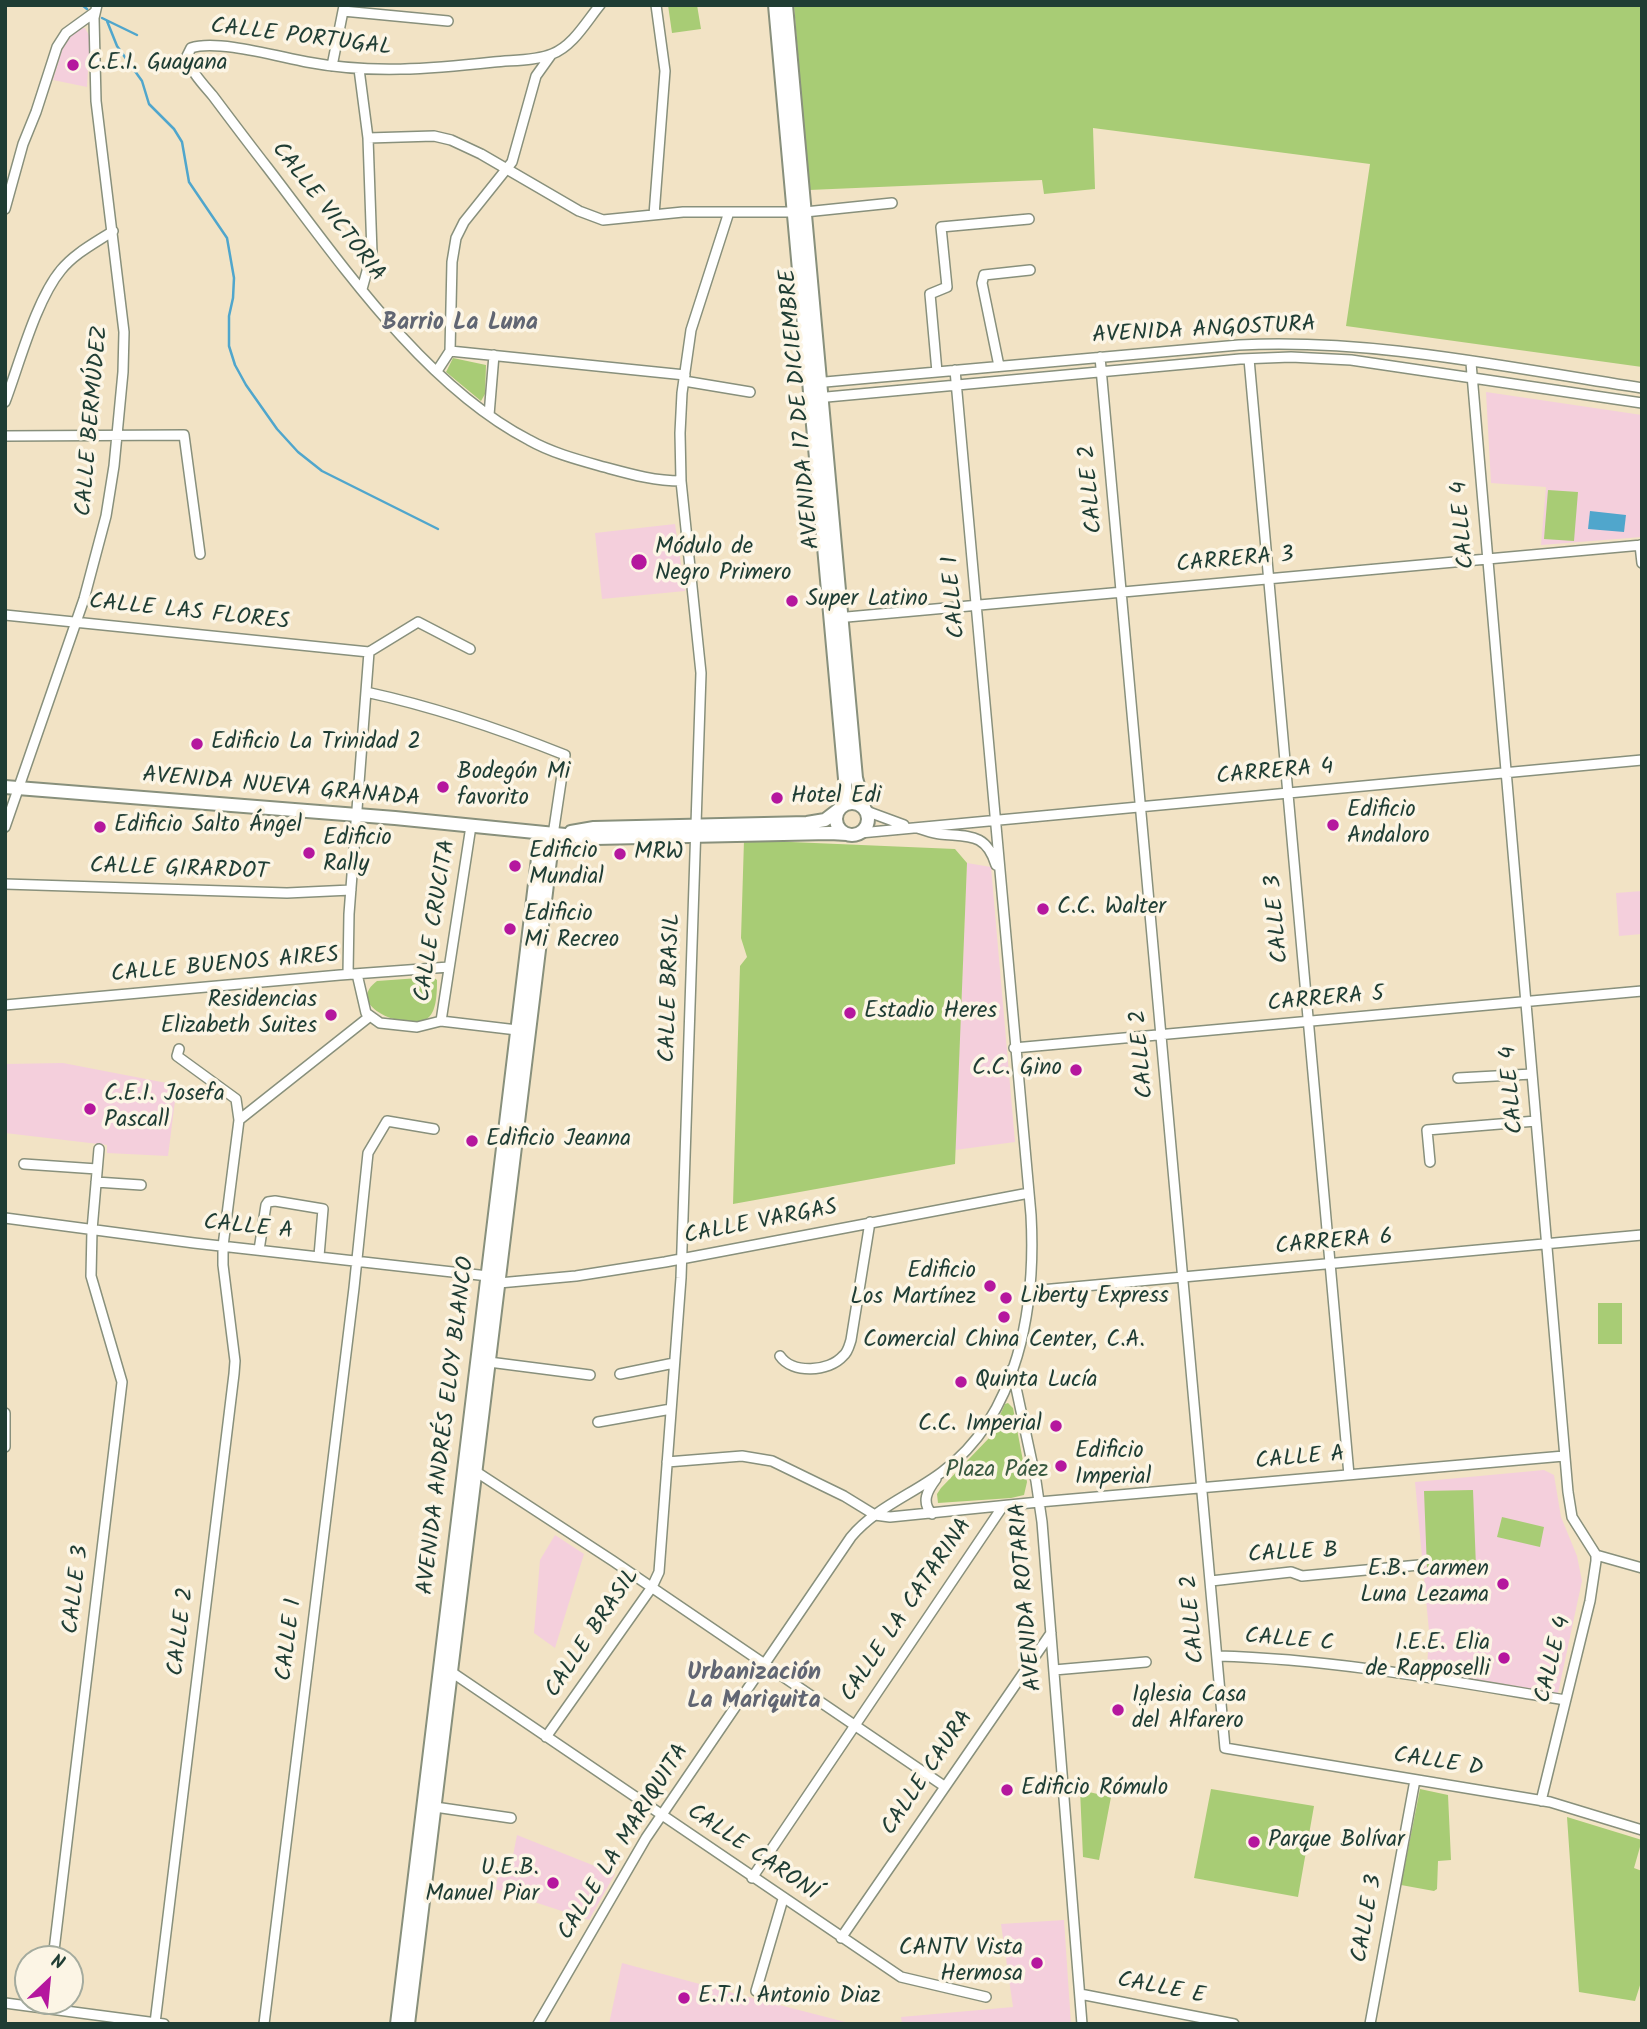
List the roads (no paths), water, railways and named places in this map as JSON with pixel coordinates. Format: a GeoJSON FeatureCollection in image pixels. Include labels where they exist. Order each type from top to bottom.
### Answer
{"type":"FeatureCollection","features":[{"type":"Feature","properties":{"kind":"street"},"geometry":{"type":"LineString","coordinates":[[438,371],[450,351],[452,262],[456,238],[469,216],[507,170],[514,155],[536,76],[551,55],[570,42],[600,5]]}},
{"type":"Feature","properties":{"kind":"street"},"geometry":{"type":"LineString","coordinates":[[654,215],[664,71],[656,5]]}},
{"type":"Feature","properties":{"kind":"street","name":"AVENIDA 17 DE DICIEMBRE"},"geometry":{"type":"LineString","coordinates":[[775,5],[799,212],[836,618],[856,778],[865,809]]}},
{"type":"Feature","properties":{"kind":"street","name":"AVENIDA 17 DE DICIEMBRE"},"geometry":{"type":"LineString","coordinates":[[786,5],[799,212]]}},
{"type":"Feature","properties":{"kind":"street"},"geometry":{"type":"LineString","coordinates":[[331,66],[343,8],[448,21]]}},
{"type":"Feature","properties":{"kind":"street"},"geometry":{"type":"LineString","coordinates":[[5,209],[23,144],[57,47],[66,33],[96,9]]}},
{"type":"Feature","properties":{"kind":"street","name":"CALLE BERMÚDEZ"},"geometry":{"type":"LineString","coordinates":[[5,827],[11,788],[76,622],[106,516],[117,436],[124,332],[96,101],[96,9]]}},
{"type":"Feature","properties":{"kind":"street","name":"CALLE PORTUGAL"},"geometry":{"type":"LineString","coordinates":[[188,52],[194,47],[207,46],[359,69],[432,69],[551,55]]}},
{"type":"Feature","properties":{"kind":"street","name":"CALLE VICTORIA"},"geometry":{"type":"LineString","coordinates":[[188,52],[192,69],[362,289],[400,335],[438,371],[489,415],[522,436],[558,453],[643,477],[681,481]]}},
{"type":"Feature","properties":{"kind":"street"},"geometry":{"type":"LineString","coordinates":[[359,69],[368,138],[372,253],[362,289]]}},
{"type":"Feature","properties":{"kind":"street"},"geometry":{"type":"LineString","coordinates":[[368,138],[442,137],[463,145],[592,217],[612,220],[672,213],[799,212],[892,202]]}},
{"type":"Feature","properties":{"kind":"street","name":"CALLE BRASIL"},"geometry":{"type":"LineString","coordinates":[[546,1737],[652,1587],[659,1572],[681,1259],[697,831],[700,646],[681,481],[680,433],[684,378],[695,316],[729,212]]}},
{"type":"Feature","properties":{"kind":"street"},"geometry":{"type":"LineString","coordinates":[[937,372],[930,295],[947,287],[941,227],[1029,219]]}},
{"type":"Feature","properties":{"kind":"street"},"geometry":{"type":"LineString","coordinates":[[5,402],[40,309],[54,280],[78,254],[113,231]]}},
{"type":"Feature","properties":{"kind":"street"},"geometry":{"type":"LineString","coordinates":[[999,366],[982,283],[985,275],[1030,270]]}},
{"type":"Feature","properties":{"kind":"street","name":"AVENIDA ANGOSTURA"},"geometry":{"type":"LineString","coordinates":[[815,383],[1290,342],[1353,345],[1642,388]]}},
{"type":"Feature","properties":{"kind":"street"},"geometry":{"type":"LineString","coordinates":[[450,351],[684,378],[750,392]]}},
{"type":"Feature","properties":{"kind":"street"},"geometry":{"type":"LineString","coordinates":[[489,415],[494,355]]}},
{"type":"Feature","properties":{"kind":"street","name":"CALLE 2"},"geometry":{"type":"LineString","coordinates":[[1100,357],[1225,1748]]}},
{"type":"Feature","properties":{"kind":"street","name":"AVENIDA ANGOSTURA"},"geometry":{"type":"LineString","coordinates":[[816,398],[1102,371],[1290,357],[1343,359],[1642,403]]}},
{"type":"Feature","properties":{"kind":"street","name":"CALLE 3"},"geometry":{"type":"LineString","coordinates":[[1249,359],[1349,1475]]}},
{"type":"Feature","properties":{"kind":"street","name":"CALLE 4"},"geometry":{"type":"LineString","coordinates":[[1471,363],[1564,1456],[1572,1517],[1596,1555],[1590,1601],[1541,1801]]}},
{"type":"Feature","properties":{"kind":"street","name":"CALLE 1"},"geometry":{"type":"LineString","coordinates":[[955,370],[995,820]]}},
{"type":"Feature","properties":{"kind":"street"},"geometry":{"type":"LineString","coordinates":[[5,436],[184,435],[200,554]]}},
{"type":"Feature","properties":{"kind":"street"},"geometry":{"type":"LineString","coordinates":[[1641,545],[1642,563]]}},
{"type":"Feature","properties":{"kind":"street","name":"CARRERA 3"},"geometry":{"type":"LineString","coordinates":[[836,618],[1641,545]]}},
{"type":"Feature","properties":{"kind":"street","name":"CALLE LAS FLORES"},"geometry":{"type":"LineString","coordinates":[[5,615],[369,652]]}},
{"type":"Feature","properties":{"kind":"street","name":"AVENIDA 17 DE DICIEMBRE"},"geometry":{"type":"LineString","coordinates":[[836,618],[845,779],[845,796],[839,808]]}},
{"type":"Feature","properties":{"kind":"street"},"geometry":{"type":"LineString","coordinates":[[470,649],[418,622],[369,652],[351,890],[352,974],[369,1017],[380,1023],[410,1027],[441,1021],[517,1030]]}},
{"type":"Feature","properties":{"kind":"street"},"geometry":{"type":"LineString","coordinates":[[366,692],[464,718],[565,755],[547,834]]}},
{"type":"Feature","properties":{"kind":"street","name":"CARRERA 4"},"geometry":{"type":"LineString","coordinates":[[853,834],[1642,760]]}},
{"type":"Feature","properties":{"kind":"street","name":"AVENIDA NUEVA GRANADA"},"geometry":{"type":"LineString","coordinates":[[11,788],[357,815],[595,838],[820,822],[839,808]]}},
{"type":"Feature","properties":{"kind":"street"},"geometry":{"type":"LineString","coordinates":[[852,802],[865,809],[867,823],[853,834],[837,826],[835,818],[839,808],[852,802]]}},
{"type":"Feature","properties":{"kind":"street","name":"CARRERA 4"},"geometry":{"type":"LineString","coordinates":[[865,809],[912,827]]}},
{"type":"Feature","properties":{"kind":"street","name":"AVENIDA ROTARIA"},"geometry":{"type":"LineString","coordinates":[[995,820],[1033,1250],[1030,1291],[1012,1368],[1039,1502],[1082,2024]]}},
{"type":"Feature","properties":{"kind":"street","name":"CALLE CRUCITA"},"geometry":{"type":"LineString","coordinates":[[441,1021],[471,826]]}},
{"type":"Feature","properties":{"kind":"street","name":"AVENIDA ROTARIA"},"geometry":{"type":"LineString","coordinates":[[912,827],[932,833],[977,838],[993,855],[999,877]]}},
{"type":"Feature","properties":{"kind":"street","name":"AVENIDA NUEVA GRANADA"},"geometry":{"type":"LineString","coordinates":[[697,831],[853,834]]}},
{"type":"Feature","properties":{"kind":"street","name":"AVENIDA ANDRÉS ELOY BLANCO"},"geometry":{"type":"LineString","coordinates":[[470,1467],[489,1362],[493,1279],[517,1030],[547,834]]}},
{"type":"Feature","properties":{"kind":"street","name":"AVENIDA ANDRÉS ELOY BLANCO"},"geometry":{"type":"LineString","coordinates":[[397,2024],[446,1668],[547,834]]}},
{"type":"Feature","properties":{"kind":"street","name":"CALLE GIRARDOT"},"geometry":{"type":"LineString","coordinates":[[5,884],[287,893],[351,890]]}},
{"type":"Feature","properties":{"kind":"street","name":"CALLE BUENOS AIRES"},"geometry":{"type":"LineString","coordinates":[[5,1005],[449,968]]}},
{"type":"Feature","properties":{"kind":"street","name":"CARRERA 5"},"geometry":{"type":"LineString","coordinates":[[1014,1048],[1642,991]]}},
{"type":"Feature","properties":{"kind":"street"},"geometry":{"type":"LineString","coordinates":[[239,1120],[369,1017]]}},
{"type":"Feature","properties":{"kind":"street"},"geometry":{"type":"LineString","coordinates":[[179,1049],[177,1056],[236,1099],[239,1120]]}},
{"type":"Feature","properties":{"kind":"street"},"geometry":{"type":"LineString","coordinates":[[1458,1078],[1532,1074]]}},
{"type":"Feature","properties":{"kind":"street","name":"CALLE 2"},"geometry":{"type":"LineString","coordinates":[[160,2023],[234,1374],[235,1361],[223,1246],[239,1120]]}},
{"type":"Feature","properties":{"kind":"street","name":"CALLE 1"},"geometry":{"type":"LineString","coordinates":[[264,2024],[368,1153],[387,1121],[434,1129]]}},
{"type":"Feature","properties":{"kind":"street"},"geometry":{"type":"LineString","coordinates":[[1430,1162],[1427,1130],[1536,1121]]}},
{"type":"Feature","properties":{"kind":"street","name":"CALLE 3"},"geometry":{"type":"LineString","coordinates":[[55,1945],[122,1382],[91,1276],[99,1149]]}},
{"type":"Feature","properties":{"kind":"street"},"geometry":{"type":"LineString","coordinates":[[24,1164],[97,1169]]}},
{"type":"Feature","properties":{"kind":"street"},"geometry":{"type":"LineString","coordinates":[[96,1182],[141,1185]]}},
{"type":"Feature","properties":{"kind":"street","name":"CALLE VARGAS"},"geometry":{"type":"LineString","coordinates":[[493,1279],[576,1276],[681,1259],[1029,1193]]}},
{"type":"Feature","properties":{"kind":"street"},"geometry":{"type":"LineString","coordinates":[[259,1250],[265,1208],[268,1202],[275,1201],[323,1209],[319,1256]]}},
{"type":"Feature","properties":{"kind":"street","name":"CALLE A"},"geometry":{"type":"LineString","coordinates":[[5,1218],[493,1279]]}},
{"type":"Feature","properties":{"kind":"street"},"geometry":{"type":"LineString","coordinates":[[780,1356],[786,1363],[800,1368],[826,1366],[844,1355],[850,1340],[870,1222]]}},
{"type":"Feature","properties":{"kind":"street","name":"CARRERA 6"},"geometry":{"type":"LineString","coordinates":[[1030,1291],[1642,1235]]}},
{"type":"Feature","properties":{"kind":"street"},"geometry":{"type":"LineString","coordinates":[[489,1362],[590,1375]]}},
{"type":"Feature","properties":{"kind":"street"},"geometry":{"type":"LineString","coordinates":[[620,1374],[674,1363]]}},
{"type":"Feature","properties":{"kind":"street","name":"CALLE LA MARIQUITA"},"geometry":{"type":"LineString","coordinates":[[538,2024],[661,1816],[851,1537],[875,1515],[941,1473],[964,1453],[996,1408],[1012,1368]]}},
{"type":"Feature","properties":{"kind":"street"},"geometry":{"type":"LineString","coordinates":[[598,1422],[671,1409]]}},
{"type":"Feature","properties":{"kind":"street"},"geometry":{"type":"LineString","coordinates":[[5,1413],[5,1447]]}},
{"type":"Feature","properties":{"kind":"street"},"geometry":{"type":"LineString","coordinates":[[667,1462],[742,1456],[772,1461],[844,1496],[875,1515]]}},
{"type":"Feature","properties":{"kind":"street","name":"CALLE A"},"geometry":{"type":"LineString","coordinates":[[875,1515],[890,1517],[932,1514],[1039,1502],[1564,1456]]}},
{"type":"Feature","properties":{"kind":"street"},"geometry":{"type":"LineString","coordinates":[[470,1467],[944,1786]]}},
{"type":"Feature","properties":{"kind":"street"},"geometry":{"type":"LineString","coordinates":[[932,1514],[926,1507],[926,1494],[941,1473]]}},
{"type":"Feature","properties":{"kind":"street","name":"CALLE LA CATARINA"},"geometry":{"type":"LineString","coordinates":[[752,1878],[1003,1506]]}},
{"type":"Feature","properties":{"kind":"street"},"geometry":{"type":"LineString","coordinates":[[1596,1555],[1642,1568]]}},
{"type":"Feature","properties":{"kind":"street","name":"CALLE B"},"geometry":{"type":"LineString","coordinates":[[1211,1581],[1291,1572],[1302,1576],[1419,1565]]}},
{"type":"Feature","properties":{"kind":"street","name":"CALLE CAURA"},"geometry":{"type":"LineString","coordinates":[[841,1938],[1051,1633]]}},
{"type":"Feature","properties":{"kind":"street","name":"CALLE C"},"geometry":{"type":"LineString","coordinates":[[1217,1656],[1299,1660],[1436,1678],[1565,1700]]}},
{"type":"Feature","properties":{"kind":"street"},"geometry":{"type":"LineString","coordinates":[[1054,1670],[1146,1662]]}},
{"type":"Feature","properties":{"kind":"street","name":"AVENIDA ANDRÉS ELOY BLANCO"},"geometry":{"type":"LineString","coordinates":[[408,2024],[435,1807],[446,1668]]}},
{"type":"Feature","properties":{"kind":"street","name":"CALLE CARONÍ"},"geometry":{"type":"LineString","coordinates":[[446,1668],[901,1978],[986,1997]]}},
{"type":"Feature","properties":{"kind":"street","name":"CALLE D"},"geometry":{"type":"LineString","coordinates":[[1225,1748],[1541,1801],[1642,1830]]}},
{"type":"Feature","properties":{"kind":"street","name":"CALLE 3"},"geometry":{"type":"LineString","coordinates":[[1370,2024],[1415,1780]]}},
{"type":"Feature","properties":{"kind":"street"},"geometry":{"type":"LineString","coordinates":[[435,1807],[511,1818]]}},
{"type":"Feature","properties":{"kind":"street"},"geometry":{"type":"LineString","coordinates":[[756,1991],[783,1899]]}},
{"type":"Feature","properties":{"kind":"street","name":"CALLE E"},"geometry":{"type":"LineString","coordinates":[[1080,1994],[1233,2024]]}},
{"type":"Feature","properties":{"kind":"street"},"geometry":{"type":"LineString","coordinates":[[84,2011],[160,2023]]}},
{"type":"Feature","properties":{"kind":"water"},"geometry":{"type":"Polygon","coordinates":[[[1590,511],[1626,515],[1624,532],[1588,529],[1590,511]]]}},
{"type":"Feature","properties":{"kind":"waterway"},"geometry":{"type":"LineString","coordinates":[[82,5],[87,9]]}},
{"type":"Feature","properties":{"kind":"waterway"},"geometry":{"type":"LineString","coordinates":[[102,18],[137,35]]}},
{"type":"Feature","properties":{"kind":"waterway"},"geometry":{"type":"LineString","coordinates":[[107,21],[117,46],[142,81],[149,104],[174,129],[182,142],[189,182],[227,238],[234,278],[229,316],[229,346],[246,385],[277,429],[298,452],[322,471],[438,529]]}},
{"type":"Feature","properties":{"kind":"place","name":"C.E.I. Guayana"},"geometry":{"type":"Point","coordinates":[73,65]}},
{"type":"Feature","properties":{"kind":"place","name":"Módulo de Negro Primero"},"geometry":{"type":"Point","coordinates":[639,562]}},
{"type":"Feature","properties":{"kind":"place","name":"Super Latino"},"geometry":{"type":"Point","coordinates":[792,601]}},
{"type":"Feature","properties":{"kind":"place","name":"Edificio La Trinidad 2"},"geometry":{"type":"Point","coordinates":[197,744]}},
{"type":"Feature","properties":{"kind":"place","name":"Bodegón Mi favorito"},"geometry":{"type":"Point","coordinates":[443,787]}},
{"type":"Feature","properties":{"kind":"place","name":"Hotel Edi"},"geometry":{"type":"Point","coordinates":[777,798]}},
{"type":"Feature","properties":{"kind":"place","name":"Edificio Andaloro"},"geometry":{"type":"Point","coordinates":[1333,825]}},
{"type":"Feature","properties":{"kind":"place","name":"Edificio Salto Ángel"},"geometry":{"type":"Point","coordinates":[100,827]}},
{"type":"Feature","properties":{"kind":"place","name":"Edificio Rally"},"geometry":{"type":"Point","coordinates":[309,853]}},
{"type":"Feature","properties":{"kind":"place","name":"MRW"},"geometry":{"type":"Point","coordinates":[620,854]}},
{"type":"Feature","properties":{"kind":"place","name":"Edificio Mundial"},"geometry":{"type":"Point","coordinates":[515,866]}},
{"type":"Feature","properties":{"kind":"place","name":"C.C. Walter"},"geometry":{"type":"Point","coordinates":[1043,909]}},
{"type":"Feature","properties":{"kind":"place","name":"Edificio Mi Recreo"},"geometry":{"type":"Point","coordinates":[510,929]}},
{"type":"Feature","properties":{"kind":"place","name":"Estadio Heres"},"geometry":{"type":"Point","coordinates":[850,1013]}},
{"type":"Feature","properties":{"kind":"place","name":"Residencias Elizabeth Suites"},"geometry":{"type":"Point","coordinates":[331,1015]}},
{"type":"Feature","properties":{"kind":"place","name":"C.C. Gino"},"geometry":{"type":"Point","coordinates":[1076,1070]}},
{"type":"Feature","properties":{"kind":"place","name":"C.E.I. Josefa Pascall"},"geometry":{"type":"Point","coordinates":[90,1109]}},
{"type":"Feature","properties":{"kind":"place","name":"Edificio Jeanna"},"geometry":{"type":"Point","coordinates":[472,1141]}},
{"type":"Feature","properties":{"kind":"place","name":"Edificio Los Martínez"},"geometry":{"type":"Point","coordinates":[990,1286]}},
{"type":"Feature","properties":{"kind":"place","name":"Liberty Express"},"geometry":{"type":"Point","coordinates":[1006,1298]}},
{"type":"Feature","properties":{"kind":"place","name":"Comercial China Center, C.A."},"geometry":{"type":"Point","coordinates":[1004,1317]}},
{"type":"Feature","properties":{"kind":"place","name":"Quinta Lucía"},"geometry":{"type":"Point","coordinates":[961,1382]}},
{"type":"Feature","properties":{"kind":"place","name":"C.C. Imperial"},"geometry":{"type":"Point","coordinates":[1056,1426]}},
{"type":"Feature","properties":{"kind":"place","name":"Edificio Imperial"},"geometry":{"type":"Point","coordinates":[1061,1466]}},
{"type":"Feature","properties":{"kind":"place","name":"E.B. Carmen Luna Lezama"},"geometry":{"type":"Point","coordinates":[1503,1584]}},
{"type":"Feature","properties":{"kind":"place","name":"I.E.E. Elia de Rapposelli"},"geometry":{"type":"Point","coordinates":[1504,1658]}},
{"type":"Feature","properties":{"kind":"place","name":"Iglesia Casa del Alfarero"},"geometry":{"type":"Point","coordinates":[1118,1710]}},
{"type":"Feature","properties":{"kind":"place","name":"Edificio Rómulo"},"geometry":{"type":"Point","coordinates":[1007,1790]}},
{"type":"Feature","properties":{"kind":"place","name":"Parque Bolívar"},"geometry":{"type":"Point","coordinates":[1254,1842]}},
{"type":"Feature","properties":{"kind":"place","name":"U.E.B. Manuel Piar"},"geometry":{"type":"Point","coordinates":[553,1883]}},
{"type":"Feature","properties":{"kind":"place","name":"CANTV Vista Hermosa"},"geometry":{"type":"Point","coordinates":[1037,1963]}},
{"type":"Feature","properties":{"kind":"place","name":"E.T.I. Antonio Diaz"},"geometry":{"type":"Point","coordinates":[684,1998]}},
{"type":"Feature","properties":{"kind":"district","name":"Barrio La Luna"},"geometry":{"type":"Point","coordinates":[460,325]}},
{"type":"Feature","properties":{"kind":"district","name":"Urbanización La Mariquita"},"geometry":{"type":"Point","coordinates":[754,1689]}},
{"type":"Feature","properties":{"kind":"park label","name":"Plaza Páez"},"geometry":{"type":"Point","coordinates":[997,1472]}}]}
